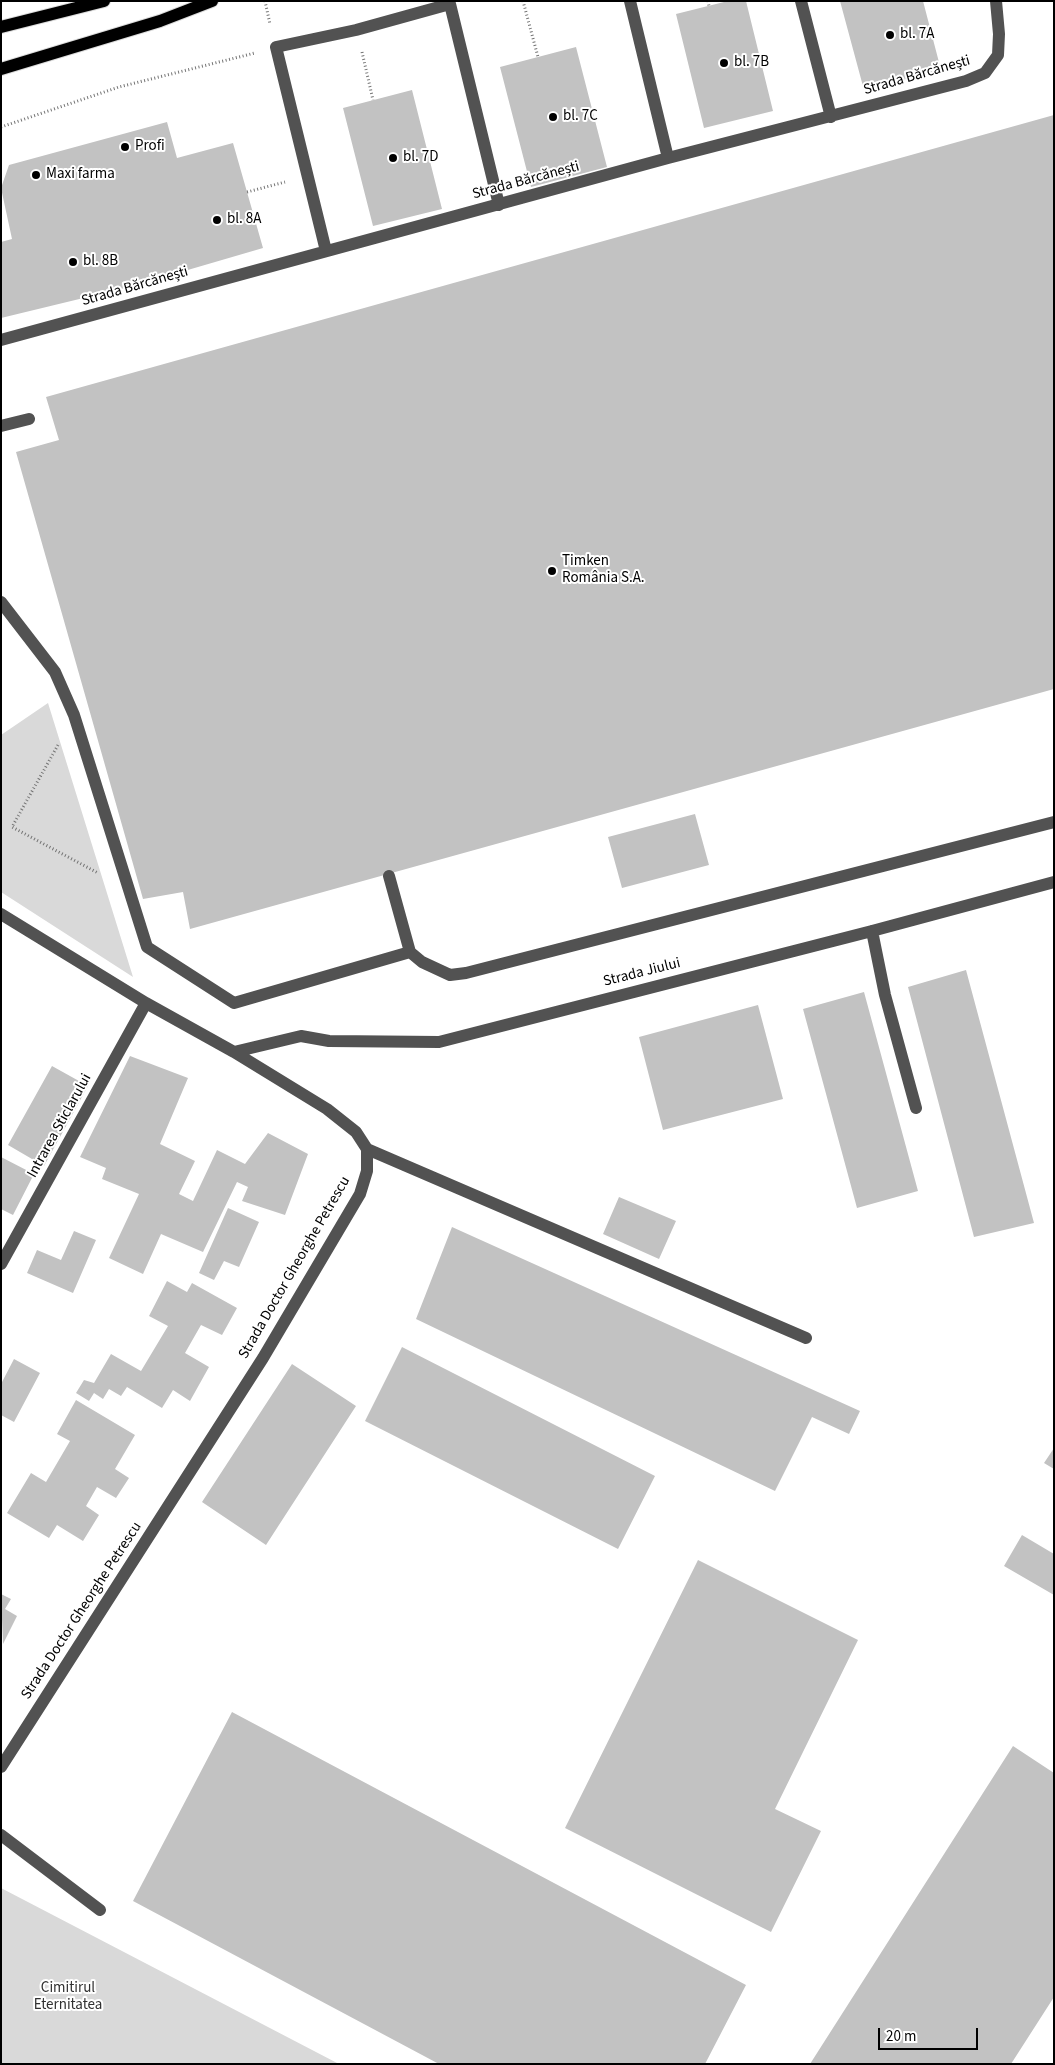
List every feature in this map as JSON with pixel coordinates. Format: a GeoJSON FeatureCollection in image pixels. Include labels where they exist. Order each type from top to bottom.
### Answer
{"type":"FeatureCollection","features":[{"type":"Feature","properties":{"kind":"main road"},"geometry":{"type":"LineString","coordinates":[[1,27],[104,1]]}},
{"type":"Feature","properties":{"kind":"main road"},"geometry":{"type":"LineString","coordinates":[[1,69],[160,21],[212,1]]}},
{"type":"Feature","properties":{"kind":"street"},"geometry":{"type":"LineString","coordinates":[[630,1],[668,158]]}},
{"type":"Feature","properties":{"kind":"street"},"geometry":{"type":"LineString","coordinates":[[801,1],[831,117]]}},
{"type":"Feature","properties":{"kind":"street","name":"Strada Bărcănești"},"geometry":{"type":"LineString","coordinates":[[1,340],[668,158],[966,81],[985,73],[998,55],[999,34],[996,1]]}},
{"type":"Feature","properties":{"kind":"street"},"geometry":{"type":"LineString","coordinates":[[326,251],[306,176],[276,47],[356,30],[450,4],[499,205]]}},
{"type":"Feature","properties":{"kind":"street"},"geometry":{"type":"LineString","coordinates":[[1,426],[29,419]]}},
{"type":"Feature","properties":{"kind":"street"},"geometry":{"type":"LineString","coordinates":[[1,602],[55,672],[74,715],[147,947],[234,1003],[410,952]]}},
{"type":"Feature","properties":{"kind":"street"},"geometry":{"type":"LineString","coordinates":[[389,876],[410,952],[422,962],[450,975],[466,973],[1054,822]]}},
{"type":"Feature","properties":{"kind":"street","name":"Strada Jiului"},"geometry":{"type":"LineString","coordinates":[[234,1052],[301,1036],[329,1041],[439,1042],[872,931],[1054,882]]}},
{"type":"Feature","properties":{"kind":"street"},"geometry":{"type":"LineString","coordinates":[[1,914],[146,1003],[234,1052],[326,1109],[356,1132],[367,1149],[806,1338]]}},
{"type":"Feature","properties":{"kind":"street"},"geometry":{"type":"LineString","coordinates":[[872,931],[885,995],[916,1108]]}},
{"type":"Feature","properties":{"kind":"street","name":"Intrarea Sticlarului"},"geometry":{"type":"LineString","coordinates":[[1,1264],[146,1003]]}},
{"type":"Feature","properties":{"kind":"street","name":"Strada Doctor Gheorghe Petrescu"},"geometry":{"type":"LineString","coordinates":[[1,1767],[268,1350],[360,1194],[367,1171],[367,1149]]}},
{"type":"Feature","properties":{"kind":"street"},"geometry":{"type":"LineString","coordinates":[[1,1835],[100,1910]]}},
{"type":"Feature","properties":{"kind":"path"},"geometry":{"type":"LineString","coordinates":[[523,1],[538,57]]}},
{"type":"Feature","properties":{"kind":"path"},"geometry":{"type":"LineString","coordinates":[[356,30],[373,100]]}},
{"type":"Feature","properties":{"kind":"path"},"geometry":{"type":"LineString","coordinates":[[1,127],[119,87],[276,47]]}},
{"type":"Feature","properties":{"kind":"path"},"geometry":{"type":"LineString","coordinates":[[247,192],[306,176]]}},
{"type":"Feature","properties":{"kind":"path"},"geometry":{"type":"LineString","coordinates":[[74,715],[12,827],[127,888]]}},
{"type":"Feature","properties":{"kind":"green space"},"geometry":{"type":"Polygon","coordinates":[[[48,703],[133,977],[1,892],[1,735],[48,703]]]}},
{"type":"Feature","properties":{"kind":"green space","name":"Cimitirul Eternitatea"},"geometry":{"type":"Polygon","coordinates":[[[1,1888],[339,2064],[1,2064],[1,1888]]]}},
{"type":"Feature","properties":{"kind":"building","name":"bl. 7B"},"geometry":{"type":"Polygon","coordinates":[[[728,1],[746,1],[773,111],[704,128],[676,14],[728,1]]]}},
{"type":"Feature","properties":{"kind":"building","name":"bl. 7A"},"geometry":{"type":"Polygon","coordinates":[[[840,1],[923,1],[941,70],[864,90],[840,1]]]}},
{"type":"Feature","properties":{"kind":"building","name":"bl. 7C"},"geometry":{"type":"Polygon","coordinates":[[[576,47],[607,167],[531,187],[500,67],[576,47]]]}},
{"type":"Feature","properties":{"kind":"building","name":"bl. 7D"},"geometry":{"type":"Polygon","coordinates":[[[412,90],[442,209],[373,226],[343,108],[412,90]]]}},
{"type":"Feature","properties":{"kind":"building","name":"Timken România S.A."},"geometry":{"type":"Polygon","coordinates":[[[1054,115],[1054,689],[190,929],[183,892],[143,899],[16,452],[59,440],[46,397],[1054,115]]]}},
{"type":"Feature","properties":{"kind":"building"},"geometry":{"type":"Polygon","coordinates":[[[167,122],[177,158],[233,143],[263,248],[133,286],[1,318],[1,242],[12,239],[1,188],[9,165],[167,122]]]}},
{"type":"Feature","properties":{"kind":"building"},"geometry":{"type":"Polygon","coordinates":[[[695,814],[709,865],[622,888],[608,837],[695,814]]]}},
{"type":"Feature","properties":{"kind":"building"},"geometry":{"type":"Polygon","coordinates":[[[966,970],[1034,1223],[974,1237],[908,987],[966,970]]]}},
{"type":"Feature","properties":{"kind":"building"},"geometry":{"type":"Polygon","coordinates":[[[864,992],[918,1191],[857,1208],[803,1009],[864,992]]]}},
{"type":"Feature","properties":{"kind":"building"},"geometry":{"type":"Polygon","coordinates":[[[758,1005],[783,1099],[663,1130],[639,1037],[758,1005]]]}},
{"type":"Feature","properties":{"kind":"building"},"geometry":{"type":"Polygon","coordinates":[[[130,1056],[188,1078],[160,1144],[195,1161],[179,1194],[193,1201],[217,1150],[245,1164],[268,1133],[308,1154],[285,1215],[242,1201],[248,1187],[237,1182],[203,1252],[161,1234],[143,1274],[109,1258],[139,1194],[102,1179],[106,1168],[80,1157],[130,1056]]]}},
{"type":"Feature","properties":{"kind":"building"},"geometry":{"type":"Polygon","coordinates":[[[52,1066],[88,1086],[44,1166],[8,1145],[52,1066]]]}},
{"type":"Feature","properties":{"kind":"building"},"geometry":{"type":"Polygon","coordinates":[[[1,1157],[34,1174],[13,1215],[1,1209],[1,1157]]]}},
{"type":"Feature","properties":{"kind":"building"},"geometry":{"type":"Polygon","coordinates":[[[619,1197],[676,1221],[659,1259],[603,1234],[619,1197]]]}},
{"type":"Feature","properties":{"kind":"building"},"geometry":{"type":"Polygon","coordinates":[[[228,1208],[259,1222],[239,1267],[224,1261],[214,1280],[199,1273],[228,1208]]]}},
{"type":"Feature","properties":{"kind":"building"},"geometry":{"type":"Polygon","coordinates":[[[452,1227],[860,1411],[849,1434],[812,1417],[775,1491],[416,1319],[452,1227]]]}},
{"type":"Feature","properties":{"kind":"building"},"geometry":{"type":"Polygon","coordinates":[[[74,1231],[96,1240],[73,1293],[27,1273],[37,1250],[61,1260],[74,1231]]]}},
{"type":"Feature","properties":{"kind":"building"},"geometry":{"type":"Polygon","coordinates":[[[167,1281],[187,1292],[192,1283],[237,1308],[222,1335],[201,1325],[185,1353],[209,1367],[190,1401],[173,1390],[162,1408],[127,1387],[121,1396],[109,1389],[103,1399],[94,1393],[89,1401],[76,1393],[84,1380],[94,1383],[111,1354],[141,1371],[168,1326],[149,1316],[167,1281]]]}},
{"type":"Feature","properties":{"kind":"building"},"geometry":{"type":"Polygon","coordinates":[[[402,1347],[655,1476],[618,1549],[365,1421],[402,1347]]]}},
{"type":"Feature","properties":{"kind":"building"},"geometry":{"type":"Polygon","coordinates":[[[14,1359],[40,1373],[14,1422],[1,1415],[1,1384],[14,1359]]]}},
{"type":"Feature","properties":{"kind":"building"},"geometry":{"type":"Polygon","coordinates":[[[292,1364],[356,1406],[266,1545],[202,1502],[292,1364]]]}},
{"type":"Feature","properties":{"kind":"building"},"geometry":{"type":"Polygon","coordinates":[[[76,1400],[135,1435],[115,1469],[129,1478],[116,1498],[97,1487],[86,1506],[99,1515],[83,1541],[57,1525],[49,1538],[7,1513],[31,1473],[46,1482],[70,1441],[57,1434],[76,1400]]]}},
{"type":"Feature","properties":{"kind":"building"},"geometry":{"type":"Polygon","coordinates":[[[1054,1448],[1054,1469],[1044,1463],[1054,1448]]]}},
{"type":"Feature","properties":{"kind":"building"},"geometry":{"type":"Polygon","coordinates":[[[1022,1535],[1054,1554],[1054,1595],[1004,1566],[1022,1535]]]}},
{"type":"Feature","properties":{"kind":"building"},"geometry":{"type":"Polygon","coordinates":[[[698,1560],[858,1640],[775,1809],[821,1831],[771,1932],[565,1828],[698,1560]]]}},
{"type":"Feature","properties":{"kind":"building"},"geometry":{"type":"Polygon","coordinates":[[[1,1594],[11,1599],[5,1609],[17,1616],[3,1644],[1,1594]]]}},
{"type":"Feature","properties":{"kind":"building"},"geometry":{"type":"Polygon","coordinates":[[[232,1712],[746,1985],[705,2064],[439,2064],[133,1901],[232,1712]]]}},
{"type":"Feature","properties":{"kind":"building"},"geometry":{"type":"Polygon","coordinates":[[[1013,1746],[1054,1773],[1054,1997],[1011,2064],[810,2064],[1013,1746]]]}},
{"type":"Feature","properties":{"kind":"place","name":"bl. 7A"},"geometry":{"type":"Point","coordinates":[890,35]}},
{"type":"Feature","properties":{"kind":"place","name":"bl. 7B"},"geometry":{"type":"Point","coordinates":[724,63]}},
{"type":"Feature","properties":{"kind":"place","name":"bl. 7C"},"geometry":{"type":"Point","coordinates":[553,117]}},
{"type":"Feature","properties":{"kind":"place","name":"Profi"},"geometry":{"type":"Point","coordinates":[125,147]}},
{"type":"Feature","properties":{"kind":"place","name":"bl. 7D"},"geometry":{"type":"Point","coordinates":[393,158]}},
{"type":"Feature","properties":{"kind":"place","name":"Maxi farma"},"geometry":{"type":"Point","coordinates":[36,175]}},
{"type":"Feature","properties":{"kind":"place","name":"bl. 8A"},"geometry":{"type":"Point","coordinates":[217,220]}},
{"type":"Feature","properties":{"kind":"place","name":"bl. 8B"},"geometry":{"type":"Point","coordinates":[73,262]}},
{"type":"Feature","properties":{"kind":"place","name":"Timken România S.A."},"geometry":{"type":"Point","coordinates":[552,571]}}]}
